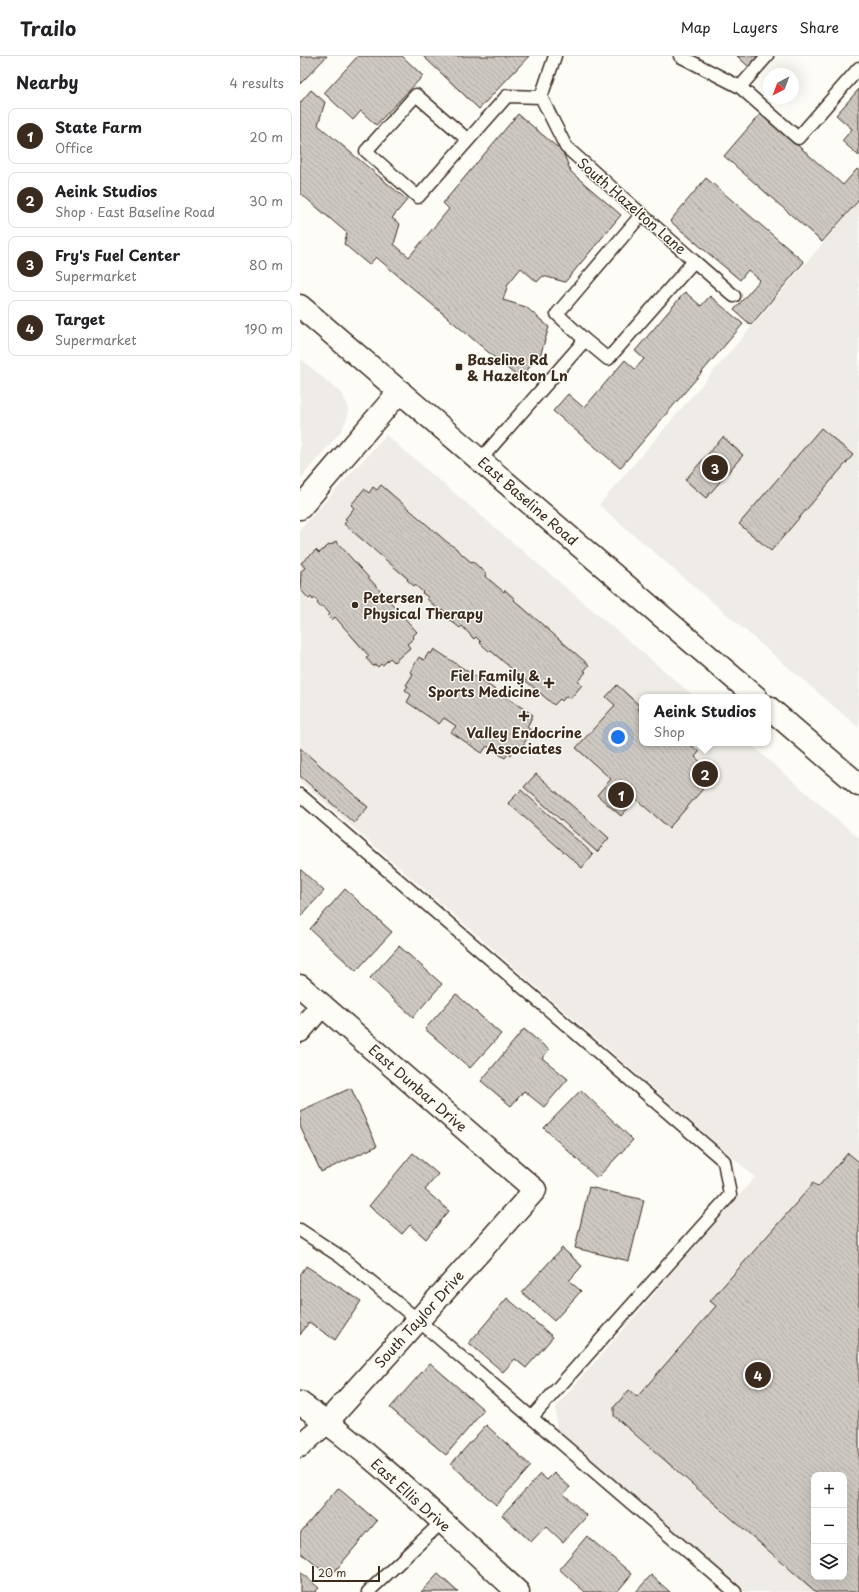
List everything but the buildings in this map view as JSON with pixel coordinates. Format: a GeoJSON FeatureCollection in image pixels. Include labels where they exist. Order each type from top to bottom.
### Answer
{"type":"FeatureCollection","features":[{"type":"Feature","properties":{"kind":"street","name":"East Baseline Road"},"geometry":{"type":"LineString","coordinates":[[300,306],[753,694]]}},
{"type":"Feature","properties":{"kind":"street"},"geometry":{"type":"LineString","coordinates":[[300,508],[400,391]]}},
{"type":"Feature","properties":{"kind":"street"},"geometry":{"type":"LineString","coordinates":[[771,710],[859,785]]}},
{"type":"Feature","properties":{"kind":"street","name":"East Dunbar Drive"},"geometry":{"type":"LineString","coordinates":[[300,986],[535,1190]]}},
{"type":"Feature","properties":{"kind":"street"},"geometry":{"type":"LineString","coordinates":[[300,1031],[322,1005]]}},
{"type":"Feature","properties":{"kind":"street","name":"South Taylor Drive"},"geometry":{"type":"LineString","coordinates":[[300,1446],[327,1422],[535,1190]]}},
{"type":"Feature","properties":{"kind":"street","name":"East Ellis Drive"},"geometry":{"type":"LineString","coordinates":[[300,1403],[327,1422],[394,1477],[518,1592]]}},
{"type":"Feature","properties":{"kind":"lane"},"geometry":{"type":"LineString","coordinates":[[468,140],[416,95],[366,151],[418,197],[507,96],[541,97],[555,56]]}},
{"type":"Feature","properties":{"kind":"lane"},"geometry":{"type":"LineString","coordinates":[[680,56],[740,87],[798,138],[859,68]]}},
{"type":"Feature","properties":{"kind":"lane"},"geometry":{"type":"LineString","coordinates":[[740,87],[767,56]]}},
{"type":"Feature","properties":{"kind":"lane","name":"South Hazelton Lane"},"geometry":{"type":"LineString","coordinates":[[541,97],[566,147],[694,260],[608,359],[586,340]]}},
{"type":"Feature","properties":{"kind":"lane"},"geometry":{"type":"LineString","coordinates":[[480,460],[586,340],[557,314],[642,214]]}},
{"type":"Feature","properties":{"kind":"lane"},"geometry":{"type":"LineString","coordinates":[[694,260],[734,296]]}},
{"type":"Feature","properties":{"kind":"lane"},"geometry":{"type":"LineString","coordinates":[[300,794],[724,1162],[730,1194],[532,1417]]}},
{"type":"Feature","properties":{"kind":"lane"},"geometry":{"type":"LineString","coordinates":[[300,1230],[341,1258],[419,1321],[735,1592]]}},
{"type":"Feature","properties":{"kind":"lane"},"geometry":{"type":"LineString","coordinates":[[368,1592],[442,1522]]}},
{"type":"Feature","properties":{"kind":"shaded area"},"geometry":{"type":"Polygon","coordinates":[[[859,201],[859,728],[599,505],[859,201]]]}},
{"type":"Feature","properties":{"kind":"shaded area"},"geometry":{"type":"Polygon","coordinates":[[[300,358],[342,394],[348,406],[348,416],[341,431],[300,479],[300,358]]]}},
{"type":"Feature","properties":{"kind":"shaded area"},"geometry":{"type":"Polygon","coordinates":[[[386,435],[691,694],[639,694],[639,746],[752,746],[859,838],[859,1592],[745,1592],[556,1428],[556,1407],[755,1177],[300,781],[300,529],[386,435]]]}},
{"type":"Feature","properties":{"kind":"place","name":"Baseline Rd & Hazelton Ln"},"geometry":{"type":"Point","coordinates":[459,367]}},
{"type":"Feature","properties":{"kind":"place","name":"Fry's Fuel Center"},"geometry":{"type":"Point","coordinates":[715,468]}},
{"type":"Feature","properties":{"kind":"place","name":"Petersen Physical Therapy"},"geometry":{"type":"Point","coordinates":[355,605]}},
{"type":"Feature","properties":{"kind":"place","name":"Fiel Family & Sports Medicine"},"geometry":{"type":"Point","coordinates":[549,683]}},
{"type":"Feature","properties":{"kind":"place","name":"Valley Endocrine Associates"},"geometry":{"type":"Point","coordinates":[524,716]}},
{"type":"Feature","properties":{"kind":"place","name":"Aeink Studios"},"geometry":{"type":"Point","coordinates":[705,774]}},
{"type":"Feature","properties":{"kind":"place","name":"State Farm"},"geometry":{"type":"Point","coordinates":[621,795]}},
{"type":"Feature","properties":{"kind":"place","name":"Target"},"geometry":{"type":"Point","coordinates":[758,1375]}}]}
